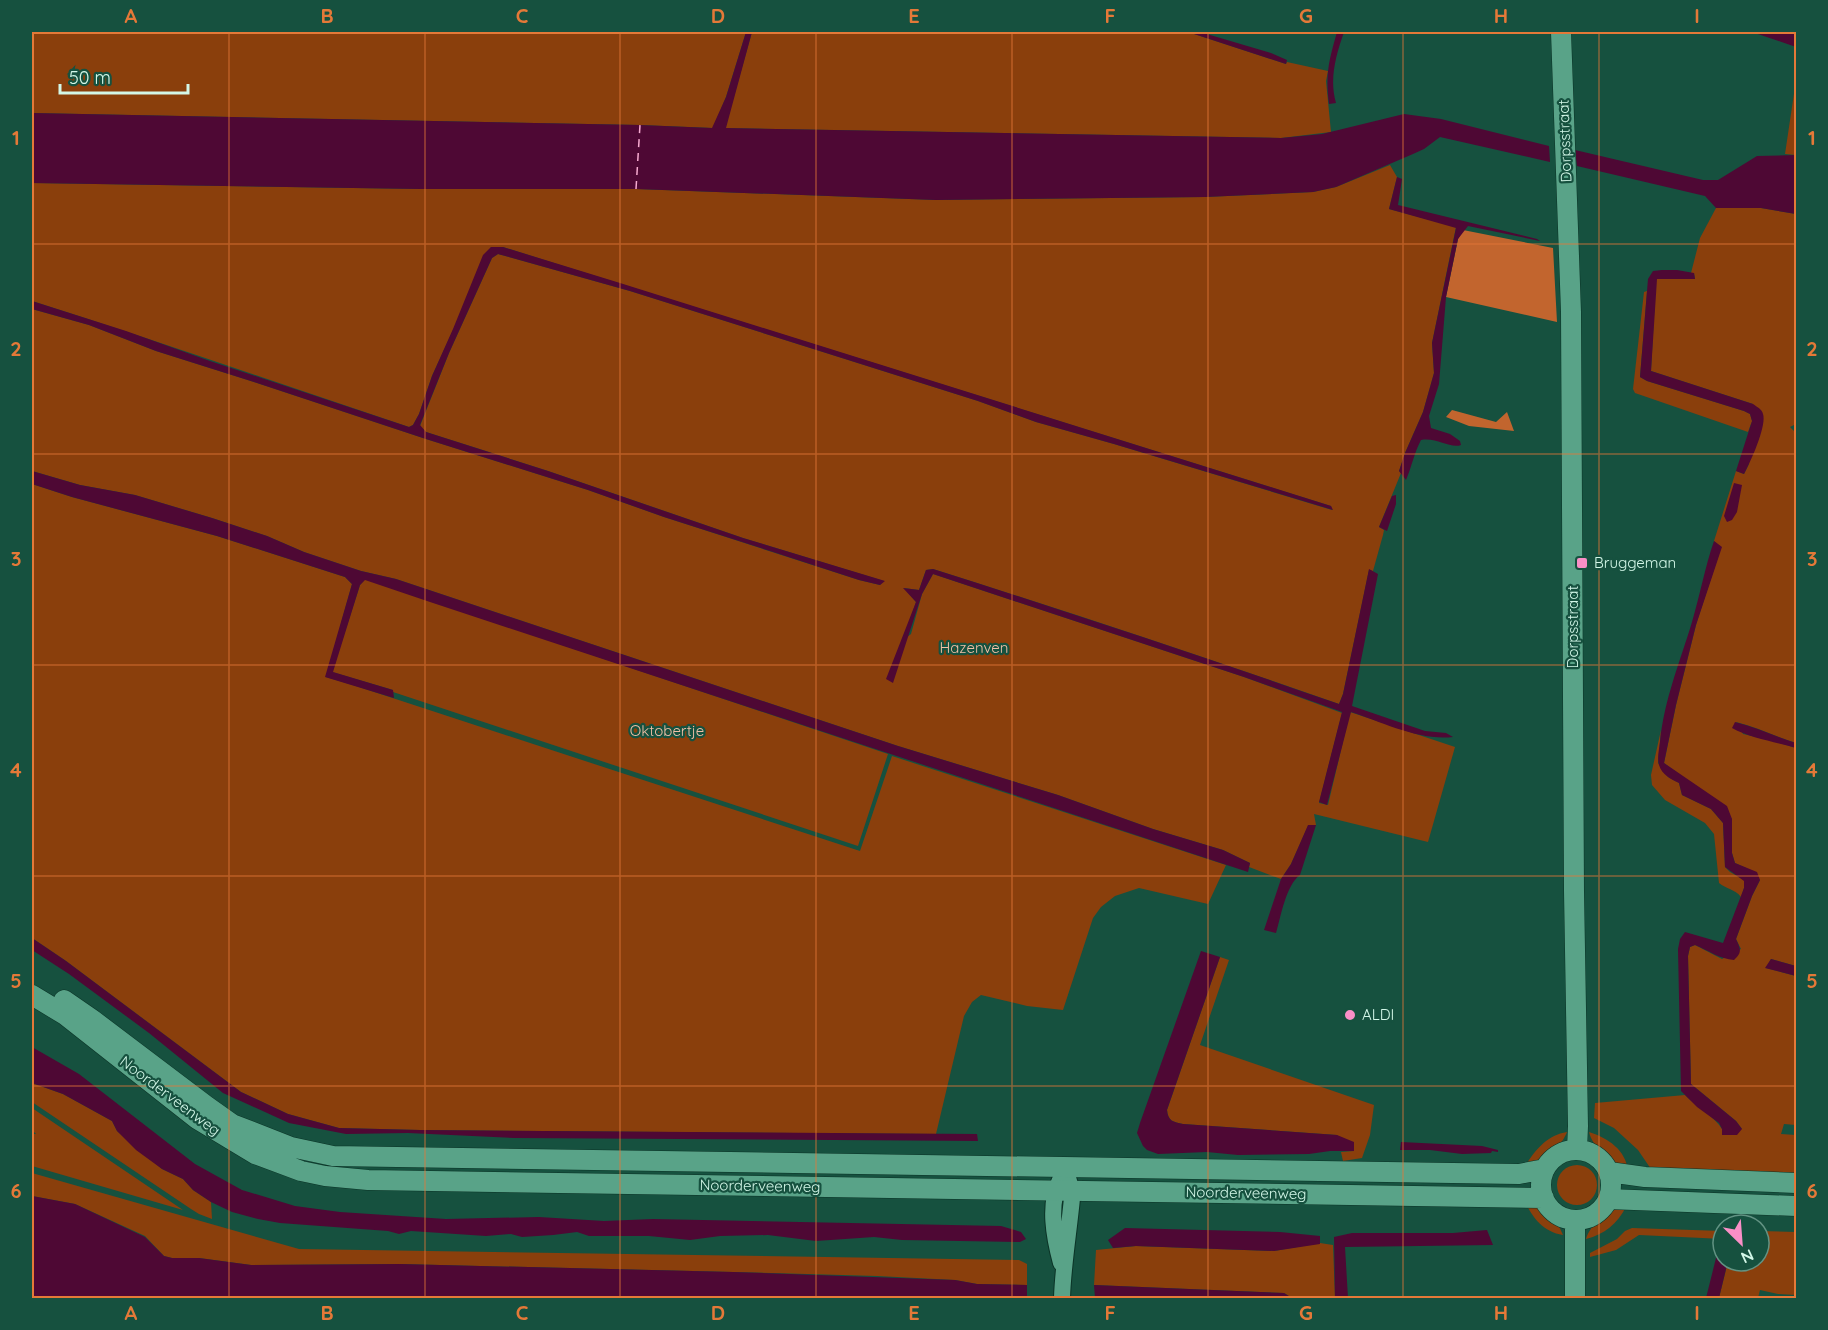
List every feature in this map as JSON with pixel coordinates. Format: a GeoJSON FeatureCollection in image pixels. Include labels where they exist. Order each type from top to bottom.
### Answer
{"type":"FeatureCollection","features":[{"type":"Feature","properties":{"kind":"street","name":"Dorpsstraat"},"geometry":{"type":"LineString","coordinates":[[1562,32],[1571,312],[1577,1150]]}},
{"type":"Feature","properties":{"kind":"street","name":"Noorderveenweg"},"geometry":{"type":"LineString","coordinates":[[32,981],[72,1004],[232,1124],[291,1147],[333,1156],[1519,1174],[1545,1169]]}},
{"type":"Feature","properties":{"kind":"street","name":"Noorderveenweg"},"geometry":{"type":"LineString","coordinates":[[32,995],[65,1015],[197,1119],[255,1154],[301,1171],[317,1174],[368,1180],[1544,1198]]}},
{"type":"Feature","properties":{"kind":"street"},"geometry":{"type":"LineString","coordinates":[[1577,1150],[1590,1152],[1602,1160],[1609,1172],[1611,1185],[1608,1199],[1600,1210],[1589,1218],[1575,1220],[1562,1217],[1551,1210],[1541,1189],[1545,1169],[1553,1159],[1564,1152],[1577,1150]]}},
{"type":"Feature","properties":{"kind":"street"},"geometry":{"type":"LineString","coordinates":[[1062,1285],[1053,1218],[1063,1191],[1065,1168]]}},
{"type":"Feature","properties":{"kind":"street"},"geometry":{"type":"LineString","coordinates":[[1609,1172],[1645,1177],[1797,1183]]}},
{"type":"Feature","properties":{"kind":"street"},"geometry":{"type":"LineString","coordinates":[[1608,1199],[1797,1206]]}},
{"type":"Feature","properties":{"kind":"street"},"geometry":{"type":"LineString","coordinates":[[1575,1220],[1575,1299]]}},
{"type":"Feature","properties":{"kind":"green space"},"geometry":{"type":"Polygon","coordinates":[[[32,32],[746,32],[726,97],[713,128],[32,113],[32,32]]]}},
{"type":"Feature","properties":{"kind":"green space"},"geometry":{"type":"Polygon","coordinates":[[[752,32],[1188,32],[1286,64],[1287,62],[1328,71],[1326,81],[1331,132],[1281,138],[725,128],[752,32]]]}},
{"type":"Feature","properties":{"kind":"green space"},"geometry":{"type":"Polygon","coordinates":[[[1796,80],[1796,155],[1785,154],[1796,80]]]}},
{"type":"Feature","properties":{"kind":"green space","name":"Hazenven"},"geometry":{"type":"Polygon","coordinates":[[[1390,165],[1397,177],[1389,209],[1456,227],[1432,343],[1434,373],[1423,412],[1405,453],[1399,471],[1401,473],[1379,527],[1384,530],[1383,535],[1373,571],[1369,570],[1339,704],[933,569],[926,570],[919,590],[904,588],[916,602],[903,640],[911,634],[922,594],[933,574],[1244,677],[1342,713],[1319,803],[1328,805],[1350,712],[1455,747],[1428,842],[1314,814],[1316,825],[1308,826],[1291,864],[1281,879],[1249,867],[1250,863],[1223,850],[1153,829],[1058,795],[898,746],[396,579],[361,571],[212,518],[135,495],[80,485],[32,471],[32,309],[89,325],[156,351],[859,580],[880,585],[884,581],[743,538],[426,432],[420,426],[449,353],[492,258],[498,254],[630,291],[978,401],[1036,422],[1332,510],[1331,506],[503,247],[491,247],[432,376],[419,414],[413,425],[409,427],[32,301],[32,183],[420,189],[636,189],[936,200],[1205,197],[1313,192],[1336,187],[1390,165]]]}},
{"type":"Feature","properties":{"kind":"green space"},"geometry":{"type":"Polygon","coordinates":[[[1716,208],[1761,208],[1796,214],[1796,424],[1790,427],[1796,433],[1796,743],[1736,722],[1743,734],[1796,748],[1796,966],[1771,959],[1766,968],[1796,976],[1796,1125],[1784,1124],[1781,1134],[1796,1135],[1796,1176],[1653,1172],[1638,1150],[1614,1128],[1594,1118],[1595,1103],[1685,1095],[1715,1120],[1722,1129],[1742,1129],[1736,1121],[1691,1084],[1688,956],[1690,947],[1695,945],[1722,959],[1741,949],[1736,939],[1760,880],[1746,868],[1735,863],[1732,853],[1732,819],[1664,763],[1696,625],[1721,547],[1714,541],[1736,471],[1744,474],[1749,464],[1753,404],[1651,371],[1656,279],[1695,279],[1694,273],[1691,273],[1700,238],[1716,208]]]}},
{"type":"Feature","properties":{"kind":"green space"},"geometry":{"type":"Polygon","coordinates":[[[1647,291],[1640,377],[1750,414],[1752,421],[1748,432],[1635,393],[1633,389],[1644,292],[1647,291]]]}},
{"type":"Feature","properties":{"kind":"green space"},"geometry":{"type":"Polygon","coordinates":[[[32,484],[217,536],[345,577],[352,584],[326,677],[860,851],[892,756],[1226,865],[1208,904],[1139,888],[1115,896],[1101,907],[1093,918],[1063,1010],[1027,1006],[981,995],[972,1002],[964,1016],[936,1134],[339,1128],[288,1114],[241,1092],[32,938],[32,484]]]}},
{"type":"Feature","properties":{"kind":"green space","name":"Oktobertje"},"geometry":{"type":"Polygon","coordinates":[[[365,579],[888,754],[858,846],[393,692],[393,690],[332,672],[360,585],[365,579]]]}},
{"type":"Feature","properties":{"kind":"green space"},"geometry":{"type":"Polygon","coordinates":[[[1661,730],[1658,763],[1668,777],[1679,783],[1682,795],[1711,809],[1723,823],[1725,867],[1744,880],[1741,897],[1719,883],[1714,834],[1705,823],[1665,800],[1652,785],[1651,775],[1661,730]]]}},
{"type":"Feature","properties":{"kind":"green space"},"geometry":{"type":"Polygon","coordinates":[[[1220,957],[1229,960],[1200,1045],[1374,1105],[1370,1135],[1362,1158],[1343,1161],[1341,1152],[1354,1151],[1337,1135],[1183,1124],[1170,1119],[1167,1110],[1220,957]]]}},
{"type":"Feature","properties":{"kind":"green space"},"geometry":{"type":"Polygon","coordinates":[[[32,1083],[63,1094],[112,1121],[117,1131],[162,1169],[183,1179],[193,1190],[211,1202],[212,1219],[191,1209],[32,1102],[32,1083]]]}},
{"type":"Feature","properties":{"kind":"green space"},"geometry":{"type":"Polygon","coordinates":[[[32,1108],[183,1210],[32,1166],[32,1134],[36,1134],[32,1130],[32,1108]]]}},
{"type":"Feature","properties":{"kind":"green space"},"geometry":{"type":"Polygon","coordinates":[[[1567,1132],[1559,1146],[1546,1159],[1537,1164],[1527,1163],[1544,1143],[1554,1136],[1567,1132]]]}},
{"type":"Feature","properties":{"kind":"green space"},"geometry":{"type":"Polygon","coordinates":[[[1589,1132],[1609,1141],[1620,1151],[1628,1171],[1604,1156],[1594,1144],[1589,1132]]]}},
{"type":"Feature","properties":{"kind":"green space"},"geometry":{"type":"Polygon","coordinates":[[[1577,1165],[1591,1171],[1597,1185],[1591,1199],[1577,1205],[1563,1199],[1557,1185],[1563,1171],[1577,1165]]]}},
{"type":"Feature","properties":{"kind":"green space"},"geometry":{"type":"Polygon","coordinates":[[[32,1173],[299,1249],[1019,1260],[1027,1264],[1027,1285],[977,1284],[955,1280],[877,1276],[733,1272],[400,1264],[251,1265],[199,1258],[172,1258],[164,1256],[145,1236],[75,1204],[32,1196],[32,1173]]]}},
{"type":"Feature","properties":{"kind":"green space"},"geometry":{"type":"Polygon","coordinates":[[[1525,1201],[1541,1207],[1557,1222],[1563,1235],[1544,1227],[1531,1213],[1525,1201]]]}},
{"type":"Feature","properties":{"kind":"green space"},"geometry":{"type":"Polygon","coordinates":[[[1620,1207],[1626,1207],[1614,1223],[1605,1231],[1586,1239],[1595,1224],[1620,1207]]]}},
{"type":"Feature","properties":{"kind":"green space"},"geometry":{"type":"Polygon","coordinates":[[[1632,1228],[1711,1231],[1711,1238],[1639,1235],[1616,1250],[1590,1257],[1590,1253],[1617,1239],[1632,1228]]]}},
{"type":"Feature","properties":{"kind":"green space"},"geometry":{"type":"Polygon","coordinates":[[[1771,1231],[1796,1232],[1796,1295],[1760,1290],[1758,1298],[1719,1298],[1725,1273],[1771,1273],[1771,1231]]]}},
{"type":"Feature","properties":{"kind":"green space"},"geometry":{"type":"Polygon","coordinates":[[[1320,1243],[1333,1245],[1335,1298],[1292,1298],[1284,1293],[1094,1285],[1096,1250],[1136,1246],[1274,1251],[1320,1243]]]}},
{"type":"Feature","properties":{"kind":"shaded area"},"geometry":{"type":"Polygon","coordinates":[[[746,32],[752,32],[726,128],[1281,138],[1322,134],[1404,114],[1441,119],[1549,146],[1550,162],[1440,137],[1424,149],[1336,187],[1313,192],[1205,197],[936,200],[636,189],[420,189],[32,183],[32,113],[712,128],[726,97],[746,32]]]}},
{"type":"Feature","properties":{"kind":"shaded area"},"geometry":{"type":"Polygon","coordinates":[[[1188,32],[1200,32],[1271,53],[1287,60],[1286,64],[1188,32]]]}},
{"type":"Feature","properties":{"kind":"shaded area"},"geometry":{"type":"Polygon","coordinates":[[[1337,32],[1344,32],[1333,76],[1336,103],[1329,104],[1328,68],[1337,32]]]}},
{"type":"Feature","properties":{"kind":"shaded area"},"geometry":{"type":"Polygon","coordinates":[[[1752,32],[1795,33],[1796,47],[1752,32]]]}},
{"type":"Feature","properties":{"kind":"shaded area"},"geometry":{"type":"Polygon","coordinates":[[[1575,150],[1703,180],[1718,180],[1757,156],[1796,155],[1796,214],[1761,208],[1716,208],[1705,196],[1577,166],[1575,150]]]}},
{"type":"Feature","properties":{"kind":"shaded area"},"geometry":{"type":"Polygon","coordinates":[[[1397,177],[1402,179],[1398,205],[1540,241],[1468,226],[1458,239],[1446,297],[1439,384],[1429,416],[1431,428],[1450,434],[1460,441],[1461,445],[1421,440],[1406,480],[1399,471],[1423,412],[1434,373],[1432,343],[1456,228],[1389,209],[1397,177]]]}},
{"type":"Feature","properties":{"kind":"shaded area"},"geometry":{"type":"Polygon","coordinates":[[[1463,230],[1553,248],[1557,322],[1446,297],[1458,239],[1463,230]]]}},
{"type":"Feature","properties":{"kind":"shaded area"},"geometry":{"type":"Polygon","coordinates":[[[491,247],[503,247],[620,283],[1331,506],[1333,510],[1036,422],[978,401],[630,291],[498,254],[492,258],[449,353],[420,425],[426,432],[743,538],[885,581],[880,585],[156,351],[89,325],[32,309],[32,301],[409,427],[413,425],[419,414],[432,376],[483,255],[491,247]]]}},
{"type":"Feature","properties":{"kind":"shaded area"},"geometry":{"type":"Polygon","coordinates":[[[1653,271],[1694,273],[1695,279],[1657,279],[1651,371],[1753,404],[1760,409],[1764,420],[1763,427],[1744,474],[1736,471],[1752,421],[1750,414],[1640,377],[1648,279],[1653,271]]]}},
{"type":"Feature","properties":{"kind":"shaded area"},"geometry":{"type":"Polygon","coordinates":[[[1452,410],[1496,422],[1507,412],[1514,431],[1469,426],[1446,417],[1452,410]]]}},
{"type":"Feature","properties":{"kind":"shaded area"},"geometry":{"type":"Polygon","coordinates":[[[32,471],[80,485],[135,495],[212,518],[361,571],[396,579],[898,746],[1058,795],[1153,829],[1223,850],[1250,863],[1248,872],[365,580],[360,585],[333,672],[393,690],[394,698],[325,677],[352,584],[345,577],[217,536],[32,484],[32,471]]]}},
{"type":"Feature","properties":{"kind":"shaded area"},"geometry":{"type":"Polygon","coordinates":[[[1734,483],[1742,485],[1737,512],[1732,520],[1727,522],[1724,516],[1734,483]]]}},
{"type":"Feature","properties":{"kind":"shaded area"},"geometry":{"type":"Polygon","coordinates":[[[1396,495],[1396,504],[1387,531],[1379,527],[1392,496],[1396,495]]]}},
{"type":"Feature","properties":{"kind":"shaded area"},"geometry":{"type":"Polygon","coordinates":[[[1714,541],[1722,547],[1696,625],[1664,763],[1727,806],[1732,819],[1732,853],[1735,863],[1757,872],[1760,880],[1736,939],[1740,950],[1739,955],[1734,960],[1724,958],[1695,945],[1690,947],[1688,956],[1691,1084],[1736,1121],[1742,1129],[1737,1135],[1722,1135],[1719,1123],[1697,1107],[1681,1091],[1678,949],[1680,939],[1685,932],[1723,943],[1744,888],[1744,881],[1725,867],[1723,823],[1711,809],[1682,795],[1679,783],[1665,774],[1658,760],[1662,726],[1669,696],[1714,541]]]}},
{"type":"Feature","properties":{"kind":"shaded area"},"geometry":{"type":"Polygon","coordinates":[[[933,569],[1339,704],[1369,569],[1378,574],[1352,706],[1425,731],[1446,733],[1453,737],[1414,733],[1351,712],[1327,805],[1319,802],[1342,712],[1244,677],[933,574],[922,594],[893,683],[886,679],[916,602],[903,588],[919,590],[926,570],[933,569]]]}},
{"type":"Feature","properties":{"kind":"shaded area"},"geometry":{"type":"Polygon","coordinates":[[[1735,722],[1796,743],[1796,748],[1739,731],[1732,728],[1735,722]]]}},
{"type":"Feature","properties":{"kind":"shaded area"},"geometry":{"type":"Polygon","coordinates":[[[1308,825],[1316,825],[1300,875],[1288,893],[1276,933],[1264,930],[1281,879],[1291,864],[1308,825]]]}},
{"type":"Feature","properties":{"kind":"shaded area"},"geometry":{"type":"Polygon","coordinates":[[[32,938],[241,1092],[288,1114],[339,1128],[977,1134],[978,1141],[514,1138],[408,1133],[346,1134],[289,1123],[223,1093],[149,1033],[69,974],[32,950],[32,938]]]}},
{"type":"Feature","properties":{"kind":"shaded area"},"geometry":{"type":"Polygon","coordinates":[[[1201,951],[1220,957],[1167,1110],[1170,1119],[1183,1124],[1337,1135],[1354,1142],[1354,1151],[1309,1154],[1238,1155],[1207,1152],[1158,1154],[1143,1146],[1137,1133],[1201,951]]]}},
{"type":"Feature","properties":{"kind":"shaded area"},"geometry":{"type":"Polygon","coordinates":[[[1771,959],[1796,966],[1796,976],[1765,968],[1771,959]]]}},
{"type":"Feature","properties":{"kind":"shaded area"},"geometry":{"type":"Polygon","coordinates":[[[32,1047],[79,1074],[195,1164],[242,1190],[295,1206],[340,1212],[446,1219],[539,1217],[604,1221],[653,1219],[1001,1226],[1021,1232],[1026,1239],[1020,1242],[902,1240],[874,1237],[816,1241],[768,1235],[720,1236],[690,1240],[649,1236],[589,1236],[577,1232],[522,1237],[511,1234],[486,1236],[411,1231],[399,1234],[388,1231],[280,1223],[258,1219],[232,1212],[211,1202],[193,1190],[183,1179],[162,1169],[136,1150],[117,1131],[112,1121],[63,1094],[32,1083],[32,1047]]]}},
{"type":"Feature","properties":{"kind":"shaded area"},"geometry":{"type":"Polygon","coordinates":[[[1401,1142],[1482,1146],[1498,1150],[1498,1152],[1462,1154],[1430,1150],[1400,1150],[1401,1142]]]}},
{"type":"Feature","properties":{"kind":"shaded area"},"geometry":{"type":"Polygon","coordinates":[[[32,1196],[75,1204],[145,1237],[164,1256],[172,1258],[199,1258],[251,1265],[400,1264],[955,1280],[977,1284],[1027,1285],[1027,1298],[32,1298],[32,1196]]]}},
{"type":"Feature","properties":{"kind":"shaded area"},"geometry":{"type":"Polygon","coordinates":[[[1125,1228],[1280,1232],[1320,1236],[1320,1244],[1274,1251],[1136,1246],[1113,1248],[1108,1240],[1125,1228]]]}},
{"type":"Feature","properties":{"kind":"shaded area"},"geometry":{"type":"Polygon","coordinates":[[[1487,1230],[1493,1245],[1345,1247],[1348,1298],[1335,1298],[1334,1237],[1352,1233],[1453,1233],[1487,1230]]]}},
{"type":"Feature","properties":{"kind":"shaded area"},"geometry":{"type":"Polygon","coordinates":[[[1712,1273],[1725,1273],[1719,1298],[1706,1298],[1712,1273]]]}},
{"type":"Feature","properties":{"kind":"shaded area"},"geometry":{"type":"Polygon","coordinates":[[[1094,1285],[1284,1293],[1292,1298],[1095,1298],[1094,1285]]]}},
{"type":"Feature","properties":{"kind":"ferry route"},"geometry":{"type":"LineString","coordinates":[[636,189],[640,125]]}},
{"type":"Feature","properties":{"kind":"place","name":"Bruggeman"},"geometry":{"type":"Point","coordinates":[1582,563]}},
{"type":"Feature","properties":{"kind":"place","name":"ALDI"},"geometry":{"type":"Point","coordinates":[1350,1015]}}]}
